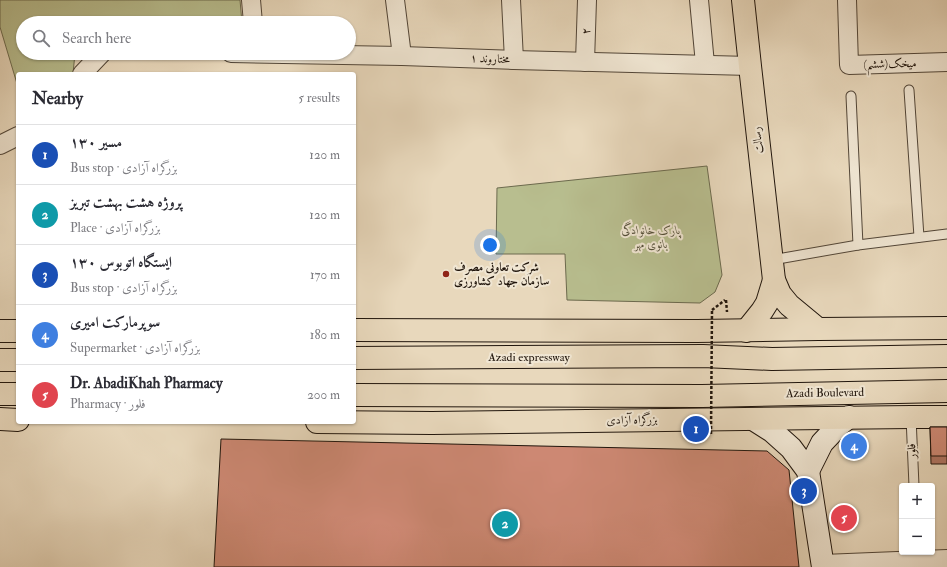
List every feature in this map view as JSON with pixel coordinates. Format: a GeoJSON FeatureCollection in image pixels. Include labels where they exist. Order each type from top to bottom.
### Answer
{"type":"FeatureCollection","features":[{"type":"Feature","properties":{"kind":"main road","name":"رسالت"},"geometry":{"type":"LineString","coordinates":[[743,0],[773,270]]}},
{"type":"Feature","properties":{"kind":"main road"},"geometry":{"type":"LineString","coordinates":[[773,270],[780,294],[789,305],[818,329]]}},
{"type":"Feature","properties":{"kind":"main road"},"geometry":{"type":"LineString","coordinates":[[746,330],[766,304],[773,270]]}},
{"type":"Feature","properties":{"kind":"main road"},"geometry":{"type":"LineString","coordinates":[[356,330],[689,331],[947,328]]}},
{"type":"Feature","properties":{"kind":"main road"},"geometry":{"type":"LineString","coordinates":[[894,329],[947,350]]}},
{"type":"Feature","properties":{"kind":"main road"},"geometry":{"type":"LineString","coordinates":[[0,331],[16,331]]}},
{"type":"Feature","properties":{"kind":"main road"},"geometry":{"type":"LineString","coordinates":[[356,358],[703,356],[772,359],[947,356]]}},
{"type":"Feature","properties":{"kind":"main road"},"geometry":{"type":"LineString","coordinates":[[0,360],[16,360]]}},
{"type":"Feature","properties":{"kind":"main road","name":"Azadi Boulevard"},"geometry":{"type":"LineString","coordinates":[[865,392],[947,391]]}},
{"type":"Feature","properties":{"kind":"main road"},"geometry":{"type":"LineString","coordinates":[[356,395],[702,396],[865,392]]}},
{"type":"Feature","properties":{"kind":"main road"},"geometry":{"type":"LineString","coordinates":[[805,418],[865,392]]}},
{"type":"Feature","properties":{"kind":"main road"},"geometry":{"type":"LineString","coordinates":[[0,394],[16,394]]}},
{"type":"Feature","properties":{"kind":"main road","name":"بزرگراه آزادی"},"geometry":{"type":"LineString","coordinates":[[356,422],[432,423],[911,416],[947,417]]}},
{"type":"Feature","properties":{"kind":"main road"},"geometry":{"type":"LineString","coordinates":[[808,471],[822,443],[849,417]]}},
{"type":"Feature","properties":{"kind":"main road"},"geometry":{"type":"LineString","coordinates":[[753,419],[772,431],[791,448],[808,471],[823,565]]}},
{"type":"Feature","properties":{"kind":"main road"},"geometry":{"type":"LineString","coordinates":[[0,420],[16,420]]}},
{"type":"Feature","properties":{"kind":"street"},"geometry":{"type":"LineString","coordinates":[[251,0],[252,16]]}},
{"type":"Feature","properties":{"kind":"street"},"geometry":{"type":"LineString","coordinates":[[395,0],[402,56]]}},
{"type":"Feature","properties":{"kind":"street"},"geometry":{"type":"LineString","coordinates":[[511,0],[514,60]]}},
{"type":"Feature","properties":{"kind":"street","name":"۲"},"geometry":{"type":"LineString","coordinates":[[585,62],[587,0]]}},
{"type":"Feature","properties":{"kind":"street"},"geometry":{"type":"LineString","coordinates":[[699,0],[705,64]]}},
{"type":"Feature","properties":{"kind":"street","name":"میخک(ششم)"},"geometry":{"type":"LineString","coordinates":[[847,0],[850,65],[947,62]]}},
{"type":"Feature","properties":{"kind":"street","name":"مختاروند ۱"},"geometry":{"type":"LineString","coordinates":[[356,55],[750,66]]}},
{"type":"Feature","properties":{"kind":"street"},"geometry":{"type":"LineString","coordinates":[[84,72],[95,60]]}},
{"type":"Feature","properties":{"kind":"street"},"geometry":{"type":"LineString","coordinates":[[0,145],[16,137]]}},
{"type":"Feature","properties":{"kind":"street"},"geometry":{"type":"LineString","coordinates":[[823,565],[947,559]]}},
{"type":"Feature","properties":{"kind":"lane"},"geometry":{"type":"LineString","coordinates":[[909,90],[919,237]]}},
{"type":"Feature","properties":{"kind":"lane"},"geometry":{"type":"LineString","coordinates":[[851,96],[858,245]]}},
{"type":"Feature","properties":{"kind":"lane"},"geometry":{"type":"LineString","coordinates":[[773,270],[858,245],[947,234]]}},
{"type":"Feature","properties":{"kind":"lane","name":"فلور"},"geometry":{"type":"LineString","coordinates":[[911,416],[914,483]]}},
{"type":"Feature","properties":{"kind":"path"},"geometry":{"type":"LineString","coordinates":[[711,434],[712,310],[726,300]]}},
{"type":"Feature","properties":{"kind":"green space"},"geometry":{"type":"Polygon","coordinates":[[[0,0],[240,0],[241,16],[16,16],[16,60],[74,60],[73,72],[16,72],[16,80],[0,27],[0,0]]]}},
{"type":"Feature","properties":{"kind":"green space","name":"پارک خانوادگی بانوی مهر"},"geometry":{"type":"Polygon","coordinates":[[[707,166],[722,275],[715,292],[700,303],[567,300],[565,254],[496,254],[497,188],[707,166]]]}},
{"type":"Feature","properties":{"kind":"building"},"geometry":{"type":"Polygon","coordinates":[[[930,427],[947,427],[947,456],[931,456],[930,427]]]}},
{"type":"Feature","properties":{"kind":"building"},"geometry":{"type":"Polygon","coordinates":[[[221,439],[767,451],[789,470],[799,567],[214,567],[221,439]]]}},
{"type":"Feature","properties":{"kind":"place","name":"شرکت تعاونی مصرف سازمان جهاد کشاورزی"},"geometry":{"type":"Point","coordinates":[446,274]}},
{"type":"Feature","properties":{"kind":"place","name":"مسیر ۱۳۰"},"geometry":{"type":"Point","coordinates":[696,429]}},
{"type":"Feature","properties":{"kind":"place","name":"سوپرمارکت امیری"},"geometry":{"type":"Point","coordinates":[854,446]}},
{"type":"Feature","properties":{"kind":"place","name":"ایستگاه اتوبوس ۱۳۰"},"geometry":{"type":"Point","coordinates":[804,491]}},
{"type":"Feature","properties":{"kind":"place","name":"Dr. AbadiKhah Pharmacy"},"geometry":{"type":"Point","coordinates":[844,518]}},
{"type":"Feature","properties":{"kind":"place","name":"پروژه هشت بهشت تبریز"},"geometry":{"type":"Point","coordinates":[505,524]}}]}
